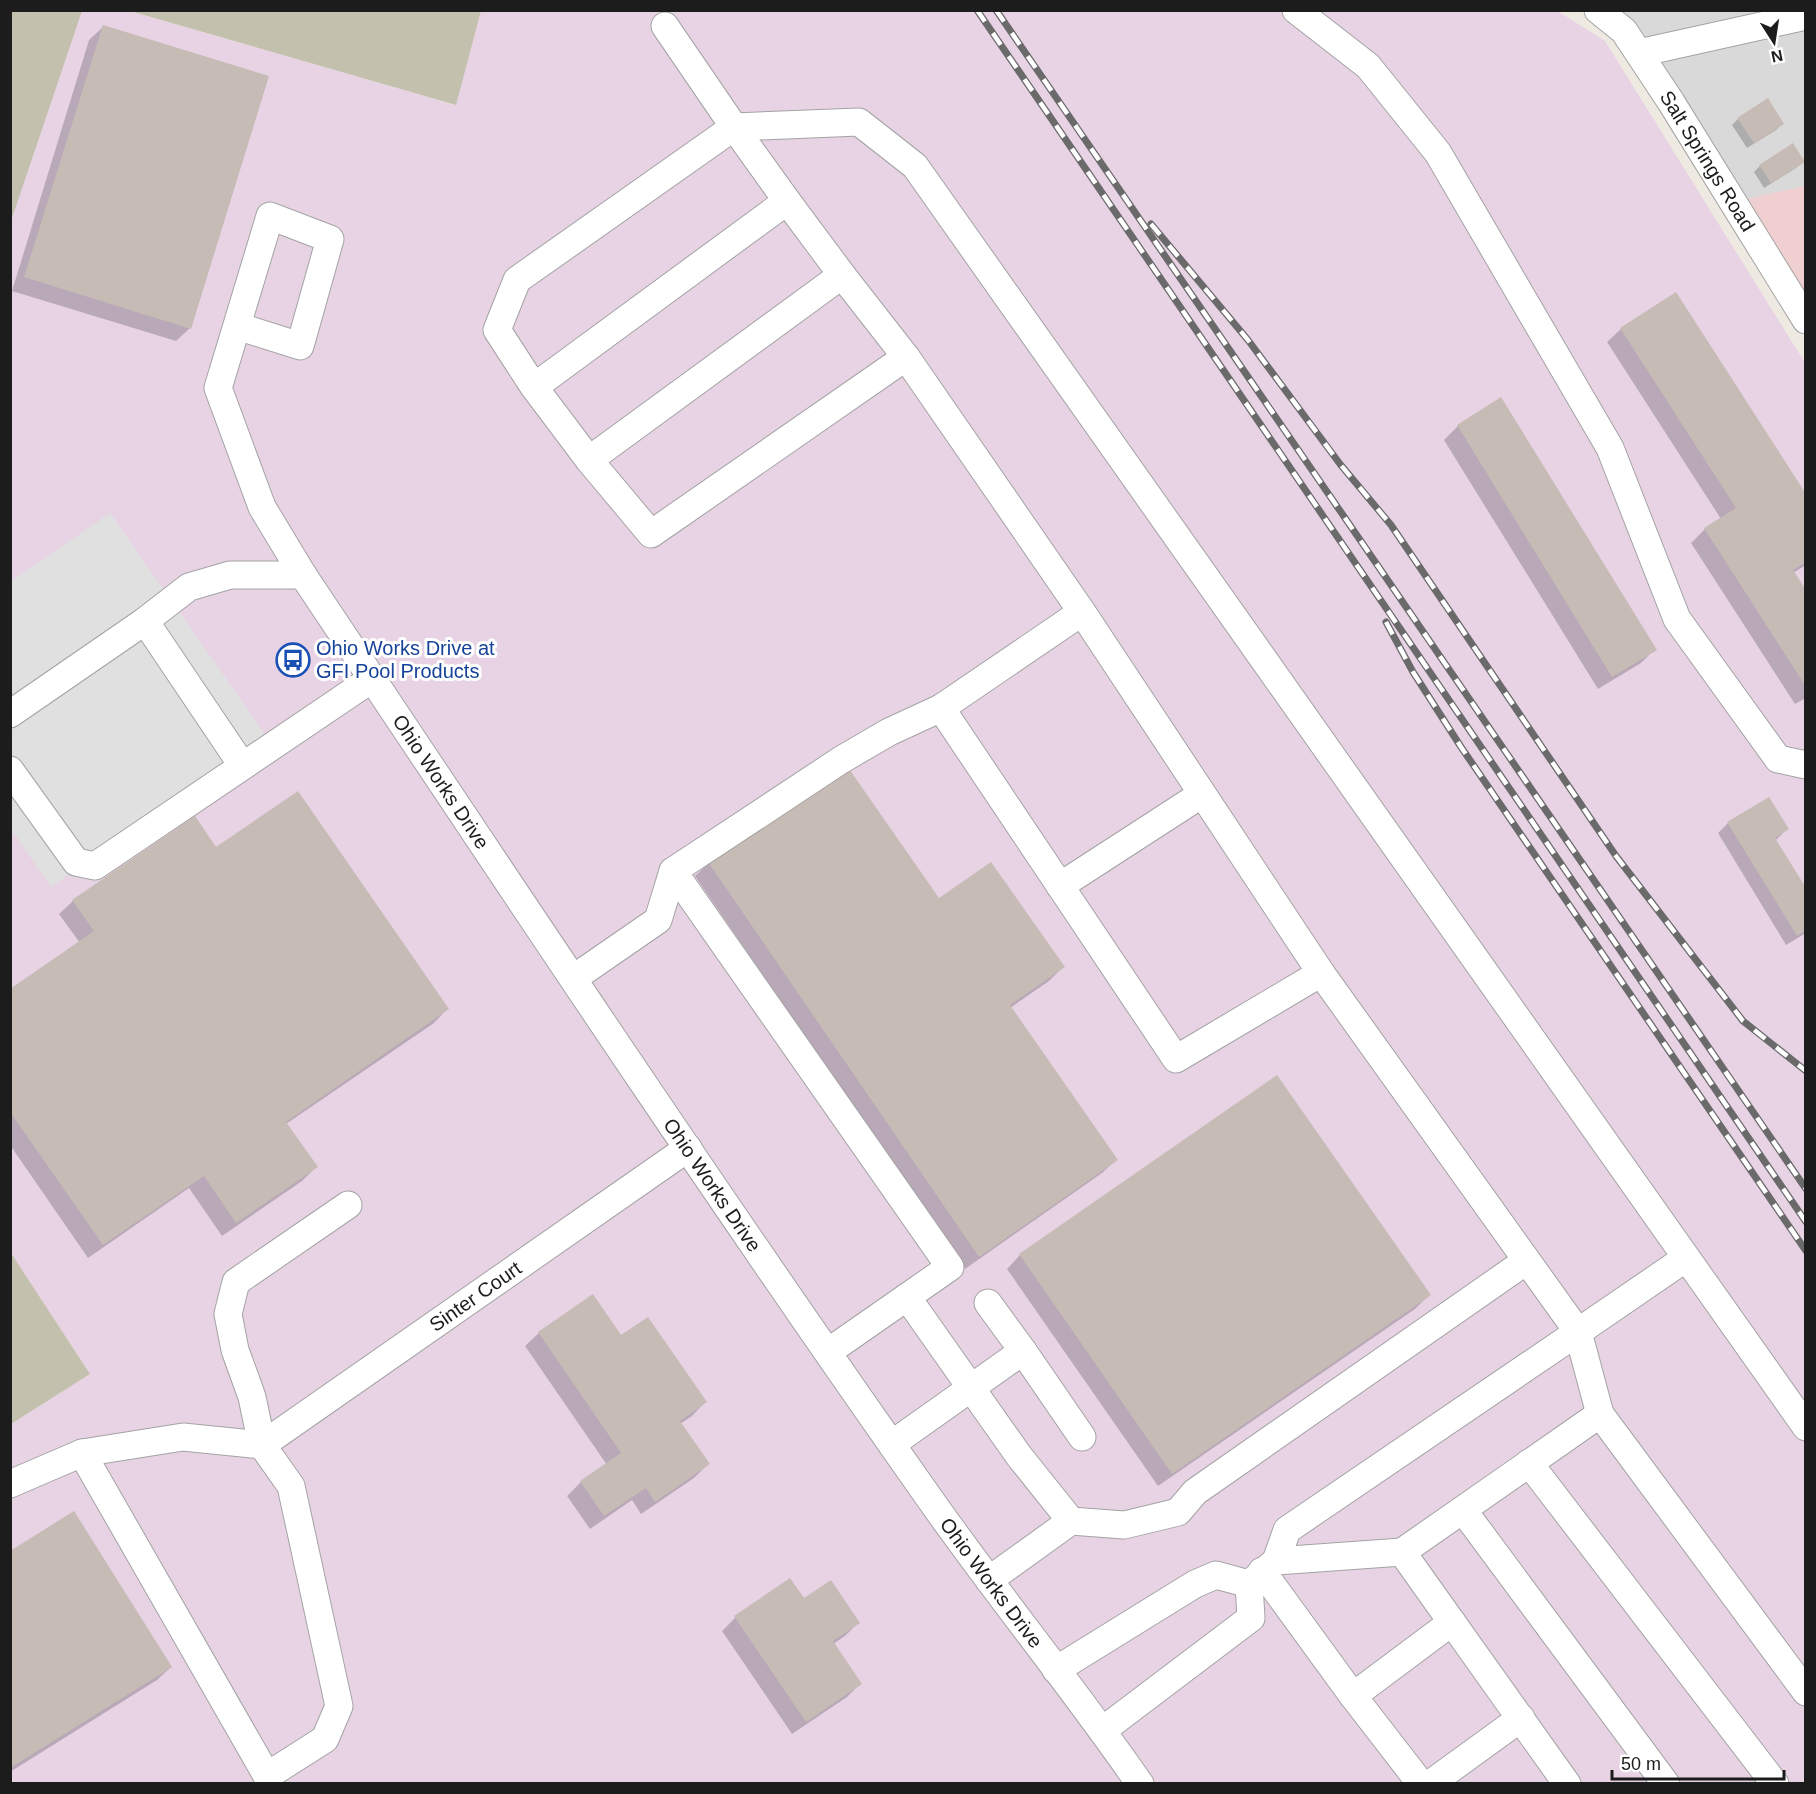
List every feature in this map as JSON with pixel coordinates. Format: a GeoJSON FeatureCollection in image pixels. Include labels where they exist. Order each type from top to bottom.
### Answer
{"type":"FeatureCollection","features":[{"type":"Feature","properties":{"kind":"street"},"geometry":{"type":"LineString","coordinates":[[1296,10],[1368,66],[1438,153],[1610,448],[1677,619],[1778,759],[1806,765]]}},
{"type":"Feature","properties":{"kind":"street","name":"Salt Springs Road"},"geometry":{"type":"LineString","coordinates":[[1598,10],[1624,31],[1639,53],[1806,320]]}},
{"type":"Feature","properties":{"kind":"street"},"geometry":{"type":"LineString","coordinates":[[1639,53],[1806,16]]}},
{"type":"Feature","properties":{"kind":"street"},"geometry":{"type":"LineString","coordinates":[[665,26],[787,201],[906,357],[1082,612],[1321,973],[1578,1332],[1600,1414],[1806,1692]]}},
{"type":"Feature","properties":{"kind":"street"},"geometry":{"type":"LineString","coordinates":[[906,357],[651,534],[589,460],[534,387],[497,330],[517,280],[734,127],[860,122],[915,166],[1806,1427]]}},
{"type":"Feature","properties":{"kind":"street"},"geometry":{"type":"LineString","coordinates":[[534,387],[787,201]]}},
{"type":"Feature","properties":{"kind":"street","name":"Ohio Works Drive"},"geometry":{"type":"LineString","coordinates":[[237,326],[300,346],[330,239],[270,216],[218,388],[262,507],[303,575],[828,1352],[989,1580],[1140,1784]]}},
{"type":"Feature","properties":{"kind":"street"},"geometry":{"type":"LineString","coordinates":[[589,460],[842,275]]}},
{"type":"Feature","properties":{"kind":"street"},"geometry":{"type":"LineString","coordinates":[[10,714],[145,621],[189,587],[230,575],[303,575]]}},
{"type":"Feature","properties":{"kind":"street"},"geometry":{"type":"LineString","coordinates":[[574,978],[658,920],[673,871],[841,760],[889,732],[941,708],[1082,612]]}},
{"type":"Feature","properties":{"kind":"street"},"geometry":{"type":"LineString","coordinates":[[145,621],[242,765]]}},
{"type":"Feature","properties":{"kind":"street"},"geometry":{"type":"LineString","coordinates":[[10,771],[76,862],[95,866],[373,678]]}},
{"type":"Feature","properties":{"kind":"street"},"geometry":{"type":"LineString","coordinates":[[941,708],[1176,1059],[1321,973]]}},
{"type":"Feature","properties":{"kind":"street"},"geometry":{"type":"LineString","coordinates":[[1060,886],[1202,794]]}},
{"type":"Feature","properties":{"kind":"street"},"geometry":{"type":"LineString","coordinates":[[673,871],[950,1268],[828,1352]]}},
{"type":"Feature","properties":{"kind":"street","name":"Sinter Court"},"geometry":{"type":"LineString","coordinates":[[262,1445],[688,1148]]}},
{"type":"Feature","properties":{"kind":"street"},"geometry":{"type":"LineString","coordinates":[[82,1453],[261,1780],[325,1739],[339,1706],[291,1486],[262,1445],[252,1397],[235,1350],[228,1314],[236,1282],[348,1205]]}},
{"type":"Feature","properties":{"kind":"street"},"geometry":{"type":"LineString","coordinates":[[1103,1731],[1251,1618],[1262,1572],[1287,1530],[1686,1258]]}},
{"type":"Feature","properties":{"kind":"street"},"geometry":{"type":"LineString","coordinates":[[989,1580],[1071,1521],[1124,1525],[1178,1512],[1195,1492],[1526,1261]]}},
{"type":"Feature","properties":{"kind":"street"},"geometry":{"type":"LineString","coordinates":[[907,1297],[1019,1456],[1071,1521]]}},
{"type":"Feature","properties":{"kind":"street"},"geometry":{"type":"LineString","coordinates":[[988,1304],[1082,1437]]}},
{"type":"Feature","properties":{"kind":"street"},"geometry":{"type":"LineString","coordinates":[[892,1444],[971,1386],[1023,1352]]}},
{"type":"Feature","properties":{"kind":"street"},"geometry":{"type":"LineString","coordinates":[[1056,1670],[1195,1584],[1216,1575],[1262,1572],[1402,1552],[1600,1414]]}},
{"type":"Feature","properties":{"kind":"street"},"geometry":{"type":"LineString","coordinates":[[10,1484],[82,1453],[183,1437],[262,1445]]}},
{"type":"Feature","properties":{"kind":"street"},"geometry":{"type":"LineString","coordinates":[[1530,1463],[1775,1784]]}},
{"type":"Feature","properties":{"kind":"street"},"geometry":{"type":"LineString","coordinates":[[1463,1509],[1666,1784]]}},
{"type":"Feature","properties":{"kind":"street"},"geometry":{"type":"LineString","coordinates":[[1402,1552],[1567,1784]]}},
{"type":"Feature","properties":{"kind":"street"},"geometry":{"type":"LineString","coordinates":[[1262,1572],[1421,1784]]}},
{"type":"Feature","properties":{"kind":"street"},"geometry":{"type":"LineString","coordinates":[[1353,1696],[1452,1622]]}},
{"type":"Feature","properties":{"kind":"street"},"geometry":{"type":"LineString","coordinates":[[1430,1784],[1521,1718]]}},
{"type":"Feature","properties":{"kind":"shaded area"},"geometry":{"type":"Polygon","coordinates":[[[1556,10],[1605,41],[1805,363],[1805,1783],[11,1784],[11,1424],[90,1374],[11,1253],[10,221],[82,11],[130,11],[455,105],[481,11],[1556,10]]]}},
{"type":"Feature","properties":{"kind":"shaded area"},"geometry":{"type":"Polygon","coordinates":[[[10,11],[82,11],[11,221],[10,11]]]}},
{"type":"Feature","properties":{"kind":"shaded area"},"geometry":{"type":"Polygon","coordinates":[[[130,11],[481,11],[456,105],[130,11]]]}},
{"type":"Feature","properties":{"kind":"shaded area"},"geometry":{"type":"Polygon","coordinates":[[[1598,11],[1805,11],[1805,186],[1733,202],[1598,11]]]}},
{"type":"Feature","properties":{"kind":"shaded area"},"geometry":{"type":"Polygon","coordinates":[[[1805,186],[1805,320],[1733,202],[1805,186]]]}},
{"type":"Feature","properties":{"kind":"shaded area"},"geometry":{"type":"Polygon","coordinates":[[[110,513],[267,737],[51,887],[11,829],[10,582],[110,513]]]}},
{"type":"Feature","properties":{"kind":"shaded area"},"geometry":{"type":"Polygon","coordinates":[[[11,1253],[90,1374],[10,1424],[11,1253]]]}},
{"type":"Feature","properties":{"kind":"building"},"geometry":{"type":"Polygon","coordinates":[[[103,25],[269,76],[191,329],[24,277],[103,25]]]}},
{"type":"Feature","properties":{"kind":"building"},"geometry":{"type":"Polygon","coordinates":[[[1768,98],[1784,124],[1754,143],[1737,118],[1768,98]]]}},
{"type":"Feature","properties":{"kind":"building"},"geometry":{"type":"Polygon","coordinates":[[[1793,143],[1805,162],[1771,183],[1759,165],[1793,143]]]}},
{"type":"Feature","properties":{"kind":"building"},"geometry":{"type":"Polygon","coordinates":[[[1676,292],[1806,494],[1806,562],[1793,570],[1806,590],[1806,687],[1704,528],[1736,508],[1620,328],[1676,292]]]}},
{"type":"Feature","properties":{"kind":"building"},"geometry":{"type":"Polygon","coordinates":[[[1501,397],[1657,650],[1612,677],[1457,425],[1501,397]]]}},
{"type":"Feature","properties":{"kind":"building"},"geometry":{"type":"Polygon","coordinates":[[[847,766],[939,898],[991,862],[1065,967],[1010,1005],[1118,1160],[979,1257],[708,862],[847,766]]]}},
{"type":"Feature","properties":{"kind":"building"},"geometry":{"type":"Polygon","coordinates":[[[298,791],[449,1009],[286,1122],[318,1167],[236,1223],[204,1176],[103,1245],[10,1112],[10,989],[94,931],[72,900],[195,816],[216,847],[298,791]]]}},
{"type":"Feature","properties":{"kind":"building"},"geometry":{"type":"Polygon","coordinates":[[[1769,797],[1789,829],[1775,838],[1806,888],[1806,930],[1797,936],[1727,822],[1769,797]]]}},
{"type":"Feature","properties":{"kind":"building"},"geometry":{"type":"Polygon","coordinates":[[[1277,1075],[1431,1295],[1172,1474],[1019,1254],[1277,1075]]]}},
{"type":"Feature","properties":{"kind":"building"},"geometry":{"type":"Polygon","coordinates":[[[593,1294],[621,1335],[648,1317],[707,1402],[680,1421],[710,1464],[655,1502],[646,1488],[604,1516],[580,1481],[621,1453],[538,1332],[593,1294]]]}},
{"type":"Feature","properties":{"kind":"building"},"geometry":{"type":"Polygon","coordinates":[[[74,1511],[172,1667],[10,1768],[10,1551],[74,1511]]]}},
{"type":"Feature","properties":{"kind":"building"},"geometry":{"type":"Polygon","coordinates":[[[790,1578],[804,1598],[831,1580],[860,1623],[833,1641],[862,1684],[806,1722],[734,1616],[790,1578]]]}},
{"type":"Feature","properties":{"kind":"railway"},"geometry":{"type":"LineString","coordinates":[[977,10],[1806,1222]]}},
{"type":"Feature","properties":{"kind":"railway"},"geometry":{"type":"LineString","coordinates":[[996,10],[1806,1189]]}},
{"type":"Feature","properties":{"kind":"railway"},"geometry":{"type":"LineString","coordinates":[[1151,224],[1248,340],[1340,464],[1391,525],[1616,856],[1743,1021],[1806,1071]]}},
{"type":"Feature","properties":{"kind":"railway"},"geometry":{"type":"LineString","coordinates":[[1386,622],[1413,672],[1461,747],[1806,1251]]}},
{"type":"Feature","properties":{"kind":"place","name":"Ohio Works Drive at GFI Pool Products"},"geometry":{"type":"Point","coordinates":[293,660]}}]}
